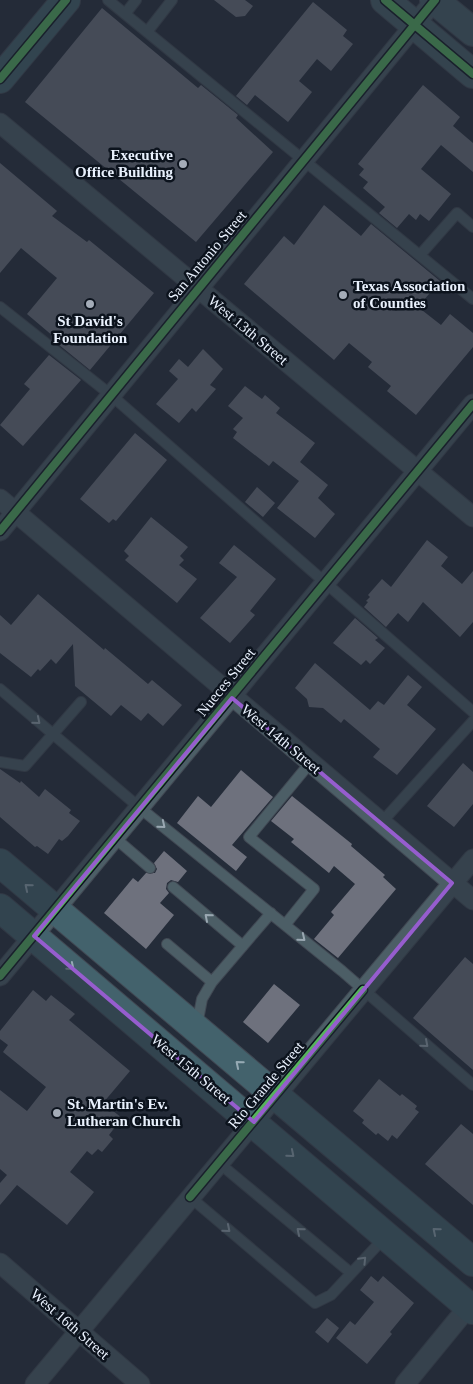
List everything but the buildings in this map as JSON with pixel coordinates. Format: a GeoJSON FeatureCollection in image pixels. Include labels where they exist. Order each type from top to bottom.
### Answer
{"type":"FeatureCollection","features":[{"type":"Feature","properties":{"kind":"main road"},"geometry":{"type":"LineString","coordinates":[[0,79],[66,0]]}},
{"type":"Feature","properties":{"kind":"main road"},"geometry":{"type":"LineString","coordinates":[[385,0],[473,74]]}},
{"type":"Feature","properties":{"kind":"main road"},"geometry":{"type":"LineString","coordinates":[[435,0],[473,32]]}},
{"type":"Feature","properties":{"kind":"main road"},"geometry":{"type":"LineString","coordinates":[[0,863],[473,1262]]}},
{"type":"Feature","properties":{"kind":"main road","name":"West 15th Street"},"geometry":{"type":"LineString","coordinates":[[0,908],[472,1306]]}},
{"type":"Feature","properties":{"kind":"street","name":"San Antonio Street"},"geometry":{"type":"LineString","coordinates":[[0,531],[435,0]]}},
{"type":"Feature","properties":{"kind":"street","name":"West 13th Street"},"geometry":{"type":"LineString","coordinates":[[0,124],[473,517]]}},
{"type":"Feature","properties":{"kind":"street","name":"Nueces Street"},"geometry":{"type":"LineString","coordinates":[[0,976],[232,698],[325,582],[473,404]]}},
{"type":"Feature","properties":{"kind":"street","name":"West 14th Street"},"geometry":{"type":"LineString","coordinates":[[0,499],[232,698],[473,900]]}},
{"type":"Feature","properties":{"kind":"street","name":"Rio Grande Street"},"geometry":{"type":"LineString","coordinates":[[36,1384],[473,859]]}},
{"type":"Feature","properties":{"kind":"street","name":"West 16th Street"},"geometry":{"type":"LineString","coordinates":[[0,1264],[140,1384]]}},
{"type":"Feature","properties":{"kind":"street"},"geometry":{"type":"LineString","coordinates":[[405,1384],[472,1306]]}},
{"type":"Feature","properties":{"kind":"lane"},"geometry":{"type":"LineString","coordinates":[[108,0],[473,299]]}},
{"type":"Feature","properties":{"kind":"lane"},"geometry":{"type":"LineString","coordinates":[[125,14],[136,0]]}},
{"type":"Feature","properties":{"kind":"lane"},"geometry":{"type":"LineString","coordinates":[[147,32],[172,0]]}},
{"type":"Feature","properties":{"kind":"lane"},"geometry":{"type":"LineString","coordinates":[[420,256],[457,213],[473,227]]}},
{"type":"Feature","properties":{"kind":"lane"},"geometry":{"type":"LineString","coordinates":[[0,307],[111,395],[473,712]]}},
{"type":"Feature","properties":{"kind":"lane"},"geometry":{"type":"LineString","coordinates":[[0,689],[140,808],[286,925],[473,1085]]}},
{"type":"Feature","properties":{"kind":"lane"},"geometry":{"type":"LineString","coordinates":[[0,762],[25,766],[81,702]]}},
{"type":"Feature","properties":{"kind":"lane"},"geometry":{"type":"LineString","coordinates":[[381,823],[473,721]]}},
{"type":"Feature","properties":{"kind":"lane"},"geometry":{"type":"LineString","coordinates":[[286,925],[314,889],[249,836],[310,763]]}},
{"type":"Feature","properties":{"kind":"lane"},"geometry":{"type":"LineString","coordinates":[[115,838],[150,868]]}},
{"type":"Feature","properties":{"kind":"lane"},"geometry":{"type":"LineString","coordinates":[[173,887],[242,946]]}},
{"type":"Feature","properties":{"kind":"lane"},"geometry":{"type":"LineString","coordinates":[[196,1028],[202,999],[212,982],[271,914]]}},
{"type":"Feature","properties":{"kind":"lane"},"geometry":{"type":"LineString","coordinates":[[167,944],[212,982]]}},
{"type":"Feature","properties":{"kind":"lane"},"geometry":{"type":"LineString","coordinates":[[219,1163],[351,1273]]}},
{"type":"Feature","properties":{"kind":"lane"},"geometry":{"type":"LineString","coordinates":[[190,1197],[316,1303],[330,1295],[387,1235]]}},
{"type":"Feature","properties":{"kind":"highlighted area"},"geometry":{"type":"Polygon","coordinates":[[[232,698],[452,883],[254,1122],[34,936],[232,698]]]}},
{"type":"Feature","properties":{"kind":"cycle path"},"geometry":{"type":"LineString","coordinates":[[0,79],[66,0]]}},
{"type":"Feature","properties":{"kind":"cycle path"},"geometry":{"type":"LineString","coordinates":[[385,0],[473,74]]}},
{"type":"Feature","properties":{"kind":"cycle path"},"geometry":{"type":"LineString","coordinates":[[0,531],[435,0]]}},
{"type":"Feature","properties":{"kind":"cycle path"},"geometry":{"type":"LineString","coordinates":[[0,976],[473,404]]}},
{"type":"Feature","properties":{"kind":"cycle path"},"geometry":{"type":"LineString","coordinates":[[190,1197],[363,990]]}},
{"type":"Feature","properties":{"kind":"place","name":"Executive Office Building"},"geometry":{"type":"Point","coordinates":[183,164]}},
{"type":"Feature","properties":{"kind":"place","name":"Texas Association of Counties"},"geometry":{"type":"Point","coordinates":[343,295]}},
{"type":"Feature","properties":{"kind":"place","name":"St David's Foundation"},"geometry":{"type":"Point","coordinates":[90,304]}},
{"type":"Feature","properties":{"kind":"place","name":"St. Martin's Ev. Lutheran Church"},"geometry":{"type":"Point","coordinates":[57,1113]}}]}
